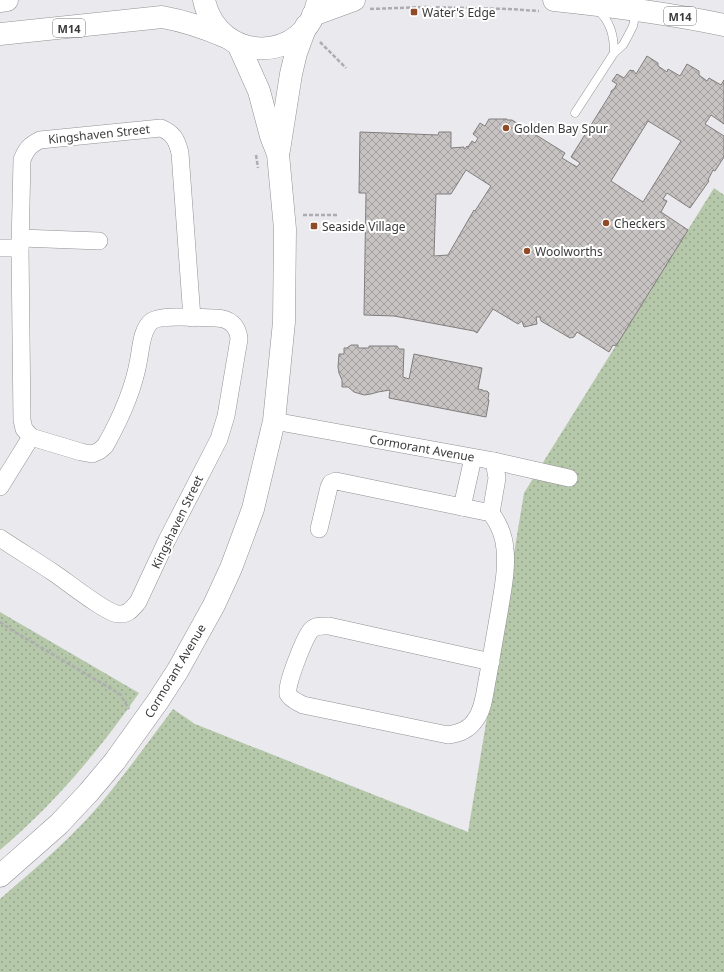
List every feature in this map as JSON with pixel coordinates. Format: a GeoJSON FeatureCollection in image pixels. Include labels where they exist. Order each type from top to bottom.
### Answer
{"type":"FeatureCollection","features":[{"type":"Feature","properties":{"kind":"street"},"geometry":{"type":"LineString","coordinates":[[0,0],[7,0]]}},
{"type":"Feature","properties":{"kind":"street","name":"Cormorant Avenue"},"geometry":{"type":"LineString","coordinates":[[204,0],[212,22],[232,40],[258,90],[271,136],[278,154]]}},
{"type":"Feature","properties":{"kind":"street","name":"M14"},"geometry":{"type":"LineString","coordinates":[[547,6],[591,4],[634,5],[724,25]]}},
{"type":"Feature","properties":{"kind":"street","name":"M14"},"geometry":{"type":"LineString","coordinates":[[0,34],[162,17],[197,25],[247,47],[275,47],[293,39],[313,20],[361,5]]}},
{"type":"Feature","properties":{"kind":"street","name":"Cormorant Avenue"},"geometry":{"type":"LineString","coordinates":[[0,876],[59,824],[89,792],[128,743],[158,701],[178,670],[214,605],[231,568],[253,509],[274,421],[284,322],[285,244],[278,154],[291,74],[296,53],[313,20]]}},
{"type":"Feature","properties":{"kind":"street","name":"Kingshaven Street"},"geometry":{"type":"LineString","coordinates":[[0,538],[116,614],[124,614],[131,610],[138,602],[167,540],[219,439],[226,416],[239,339],[238,331],[234,324],[229,320],[220,318],[192,318],[158,318],[146,327],[131,393],[110,439],[105,446],[92,454],[31,437],[24,429],[22,420],[21,243],[22,160],[25,151],[31,145],[40,140],[161,128],[174,136],[180,153],[192,318]]}},
{"type":"Feature","properties":{"kind":"street"},"geometry":{"type":"LineString","coordinates":[[0,248],[21,243],[99,241]]}},
{"type":"Feature","properties":{"kind":"street","name":"Cormorant Avenue"},"geometry":{"type":"LineString","coordinates":[[274,421],[494,461],[569,478]]}},
{"type":"Feature","properties":{"kind":"street"},"geometry":{"type":"LineString","coordinates":[[0,487],[31,437]]}},
{"type":"Feature","properties":{"kind":"street"},"geometry":{"type":"LineString","coordinates":[[462,508],[473,458]]}},
{"type":"Feature","properties":{"kind":"street"},"geometry":{"type":"LineString","coordinates":[[491,513],[497,478],[494,461]]}},
{"type":"Feature","properties":{"kind":"street"},"geometry":{"type":"LineString","coordinates":[[319,529],[328,487],[331,483],[336,481],[491,513],[497,520],[503,534],[505,573],[491,662],[482,706],[477,719],[468,728],[459,733],[448,735],[303,705],[294,701],[288,694],[287,686],[304,643],[311,630],[318,626],[329,626],[491,662]]}},
{"type":"Feature","properties":{"kind":"lane"},"geometry":{"type":"LineString","coordinates":[[591,4],[607,20],[613,32],[614,53]]}},
{"type":"Feature","properties":{"kind":"lane"},"geometry":{"type":"LineString","coordinates":[[575,113],[614,53],[622,45],[629,34],[633,26],[634,5]]}},
{"type":"Feature","properties":{"kind":"path"},"geometry":{"type":"LineString","coordinates":[[361,5],[372,8],[424,7],[509,9],[547,6]]}},
{"type":"Feature","properties":{"kind":"path"},"geometry":{"type":"LineString","coordinates":[[313,20],[346,68]]}},
{"type":"Feature","properties":{"kind":"path"},"geometry":{"type":"LineString","coordinates":[[284,217],[299,215],[338,215]]}},
{"type":"Feature","properties":{"kind":"path"},"geometry":{"type":"LineString","coordinates":[[0,622],[120,694],[133,714]]}},
{"type":"Feature","properties":{"kind":"green space"},"geometry":{"type":"Polygon","coordinates":[[[714,188],[724,195],[724,972],[0,972],[0,899],[72,835],[98,807],[173,709],[195,724],[468,832],[524,493],[714,188]]]}},
{"type":"Feature","properties":{"kind":"green space"},"geometry":{"type":"Polygon","coordinates":[[[0,612],[139,693],[108,736],[75,776],[39,814],[0,850],[0,612]]]}},
{"type":"Feature","properties":{"kind":"building"},"geometry":{"type":"Polygon","coordinates":[[[647,56],[658,63],[658,66],[667,72],[668,69],[680,76],[687,64],[699,71],[699,75],[707,81],[709,78],[721,85],[724,80],[724,124],[711,115],[705,124],[724,136],[724,157],[715,171],[713,170],[708,180],[709,181],[690,208],[667,193],[663,199],[667,201],[661,212],[688,230],[616,346],[613,345],[609,352],[577,332],[574,337],[570,338],[541,321],[540,317],[536,317],[537,324],[524,327],[522,321],[518,324],[493,309],[477,333],[474,331],[394,316],[364,315],[366,193],[359,193],[360,132],[438,135],[439,132],[451,132],[451,148],[464,147],[465,149],[472,141],[475,143],[478,138],[473,134],[480,123],[485,126],[489,119],[507,119],[512,120],[565,153],[562,158],[577,167],[580,163],[571,157],[611,91],[617,84],[612,81],[617,74],[624,78],[630,70],[633,70],[636,74],[647,56]],[[648,121],[611,181],[643,202],[681,141],[648,121]],[[466,170],[451,194],[436,194],[434,256],[448,255],[474,210],[475,211],[491,186],[466,170]]]}},
{"type":"Feature","properties":{"kind":"building"},"geometry":{"type":"Polygon","coordinates":[[[351,345],[358,345],[358,348],[369,348],[369,346],[397,346],[399,349],[404,349],[403,377],[409,379],[414,354],[482,368],[478,389],[489,393],[486,417],[389,398],[390,390],[364,395],[354,392],[348,387],[342,387],[342,380],[338,367],[339,354],[344,354],[344,348],[351,345]]]}},
{"type":"Feature","properties":{"kind":"place","name":"Water's Edge"},"geometry":{"type":"Point","coordinates":[414,12]}},
{"type":"Feature","properties":{"kind":"place","name":"Golden Bay Spur"},"geometry":{"type":"Point","coordinates":[506,128]}},
{"type":"Feature","properties":{"kind":"place","name":"Checkers"},"geometry":{"type":"Point","coordinates":[606,223]}},
{"type":"Feature","properties":{"kind":"place","name":"Seaside Village"},"geometry":{"type":"Point","coordinates":[314,226]}},
{"type":"Feature","properties":{"kind":"place","name":"Woolworths"},"geometry":{"type":"Point","coordinates":[527,251]}}]}
